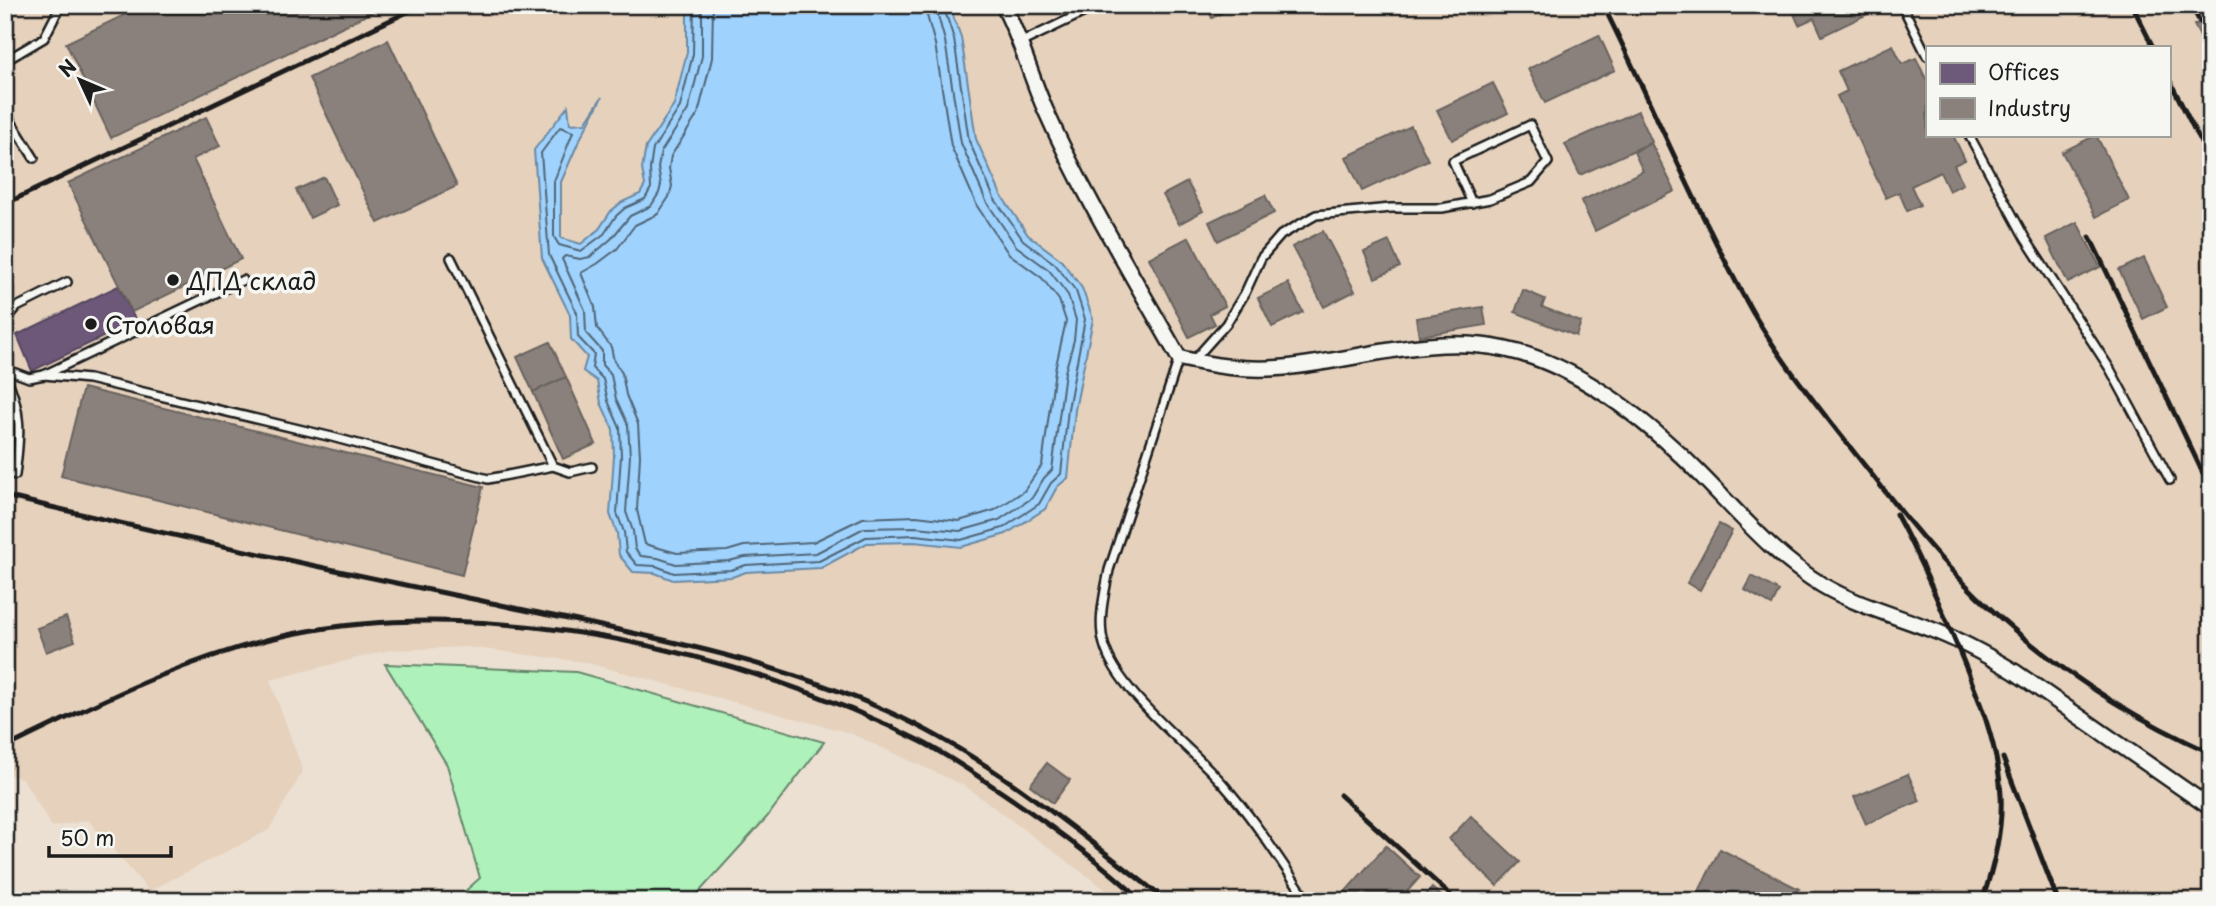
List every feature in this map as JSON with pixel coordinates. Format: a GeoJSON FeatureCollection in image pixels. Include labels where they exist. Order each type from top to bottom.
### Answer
{"type":"FeatureCollection","features":[{"type":"Feature","properties":{"kind":"street"},"geometry":{"type":"LineString","coordinates":[[1003,5],[1045,109],[1099,217],[1186,359],[1213,366],[1276,368],[1426,346],[1462,344],[1507,349],[1555,367],[1613,399],[1658,433],[1750,527],[1792,565],[1823,586],[1858,604],[1933,630],[1981,652],[2025,679],[2211,808]]}},
{"type":"Feature","properties":{"kind":"lane"},"geometry":{"type":"LineString","coordinates":[[5,61],[44,38],[61,5]]}},
{"type":"Feature","properties":{"kind":"lane"},"geometry":{"type":"LineString","coordinates":[[1020,43],[1100,5]]}},
{"type":"Feature","properties":{"kind":"lane"},"geometry":{"type":"LineString","coordinates":[[1902,5],[1926,54]]}},
{"type":"Feature","properties":{"kind":"lane"},"geometry":{"type":"LineString","coordinates":[[5,112],[34,158]]}},
{"type":"Feature","properties":{"kind":"lane"},"geometry":{"type":"LineString","coordinates":[[1308,901],[1224,785],[1144,705],[1116,670],[1103,642],[1102,605],[1109,570],[1186,359],[1226,324],[1245,293],[1261,258],[1281,235],[1316,215],[1391,208],[1442,208],[1472,203],[1490,199],[1531,181],[1548,162],[1531,125],[1453,161],[1472,203]]}},
{"type":"Feature","properties":{"kind":"lane"},"geometry":{"type":"LineString","coordinates":[[1970,136],[2025,238],[2109,369],[2169,480]]}},
{"type":"Feature","properties":{"kind":"lane"},"geometry":{"type":"LineString","coordinates":[[451,258],[553,466]]}},
{"type":"Feature","properties":{"kind":"lane"},"geometry":{"type":"LineString","coordinates":[[5,369],[29,378],[44,375],[243,280]]}},
{"type":"Feature","properties":{"kind":"lane"},"geometry":{"type":"LineString","coordinates":[[5,321],[17,307],[66,282]]}},
{"type":"Feature","properties":{"kind":"lane"},"geometry":{"type":"LineString","coordinates":[[5,375],[18,404],[21,432],[15,475]]}},
{"type":"Feature","properties":{"kind":"lane"},"geometry":{"type":"LineString","coordinates":[[44,375],[89,379],[332,437],[488,479],[553,466],[570,472],[592,467]]}},
{"type":"Feature","properties":{"kind":"shaded area"},"geometry":{"type":"Polygon","coordinates":[[[5,5],[2211,5],[2211,901],[1121,901],[965,786],[850,733],[584,662],[467,647],[389,650],[270,680],[303,771],[269,830],[149,891],[88,820],[52,827],[23,779],[5,773],[5,5]]]}},
{"type":"Feature","properties":{"kind":"green space"},"geometry":{"type":"Polygon","coordinates":[[[385,664],[576,672],[824,742],[767,817],[691,901],[454,901],[480,878],[447,765],[385,664]]]}},
{"type":"Feature","properties":{"kind":"water"},"geometry":{"type":"Polygon","coordinates":[[[687,5],[949,5],[961,37],[976,139],[1001,195],[1028,235],[1060,259],[1082,288],[1093,319],[1075,410],[1068,478],[1057,487],[1045,509],[1006,534],[961,547],[914,542],[867,543],[821,568],[673,580],[655,573],[633,572],[619,555],[617,533],[610,514],[613,429],[601,403],[597,381],[583,371],[587,357],[571,339],[570,315],[542,258],[534,150],[568,106],[570,124],[585,123],[602,97],[561,182],[561,238],[581,244],[599,229],[611,211],[622,202],[640,194],[645,185],[642,169],[646,147],[674,105],[687,52],[687,5]]]}},
{"type":"Feature","properties":{"kind":"building: Offices"},"geometry":{"type":"Polygon","coordinates":[[[118,286],[136,321],[32,371],[17,335],[118,286]]]}},
{"type":"Feature","properties":{"kind":"building: Industry"},"geometry":{"type":"Polygon","coordinates":[[[145,5],[387,5],[111,138],[66,43],[145,5]]]}},
{"type":"Feature","properties":{"kind":"building: Industry"},"geometry":{"type":"Polygon","coordinates":[[[1206,5],[1229,5],[1230,9],[1212,18],[1206,5]]]}},
{"type":"Feature","properties":{"kind":"building: Industry"},"geometry":{"type":"Polygon","coordinates":[[[1790,5],[1874,5],[1876,10],[1822,36],[1814,18],[1799,25],[1790,5]]]}},
{"type":"Feature","properties":{"kind":"building: Industry"},"geometry":{"type":"Polygon","coordinates":[[[2211,16],[2211,58],[2194,25],[2211,16]]]}},
{"type":"Feature","properties":{"kind":"building: Industry"},"geometry":{"type":"Polygon","coordinates":[[[1599,35],[1615,70],[1545,103],[1528,69],[1599,35]]]}},
{"type":"Feature","properties":{"kind":"building: Industry"},"geometry":{"type":"Polygon","coordinates":[[[388,40],[457,186],[378,223],[309,78],[388,40]]]}},
{"type":"Feature","properties":{"kind":"building: Industry"},"geometry":{"type":"Polygon","coordinates":[[[1893,45],[1902,64],[1916,58],[1926,79],[1926,136],[1953,136],[1965,160],[1954,165],[1963,184],[1949,191],[1940,172],[1911,186],[1920,205],[1907,211],[1899,192],[1886,198],[1837,96],[1847,91],[1838,71],[1893,45]]]}},
{"type":"Feature","properties":{"kind":"building: Industry"},"geometry":{"type":"Polygon","coordinates":[[[1493,83],[1508,113],[1452,140],[1437,110],[1493,83]]]}},
{"type":"Feature","properties":{"kind":"building: Industry"},"geometry":{"type":"Polygon","coordinates":[[[1638,111],[1652,142],[1580,175],[1565,144],[1638,111]]]}},
{"type":"Feature","properties":{"kind":"building: Industry"},"geometry":{"type":"Polygon","coordinates":[[[206,117],[220,146],[193,159],[241,259],[132,312],[68,183],[206,117]]]}},
{"type":"Feature","properties":{"kind":"building: Industry"},"geometry":{"type":"Polygon","coordinates":[[[1411,126],[1428,160],[1362,191],[1346,157],[1411,126]]]}},
{"type":"Feature","properties":{"kind":"building: Industry"},"geometry":{"type":"Polygon","coordinates":[[[2097,136],[2129,200],[2096,217],[2062,152],[2097,136]]]}},
{"type":"Feature","properties":{"kind":"building: Industry"},"geometry":{"type":"Polygon","coordinates":[[[1651,143],[1675,191],[1595,231],[1581,201],[1643,171],[1634,152],[1651,143]]]}},
{"type":"Feature","properties":{"kind":"building: Industry"},"geometry":{"type":"Polygon","coordinates":[[[324,177],[337,205],[310,218],[296,190],[324,177]]]}},
{"type":"Feature","properties":{"kind":"building: Industry"},"geometry":{"type":"Polygon","coordinates":[[[1187,182],[1203,211],[1179,224],[1163,195],[1187,182]]]}},
{"type":"Feature","properties":{"kind":"building: Industry"},"geometry":{"type":"Polygon","coordinates":[[[1265,195],[1274,213],[1218,241],[1209,222],[1265,195]]]}},
{"type":"Feature","properties":{"kind":"building: Industry"},"geometry":{"type":"Polygon","coordinates":[[[2077,222],[2100,267],[2068,283],[2046,238],[2077,222]]]}},
{"type":"Feature","properties":{"kind":"building: Industry"},"geometry":{"type":"Polygon","coordinates":[[[1323,231],[1355,291],[1324,307],[1292,247],[1323,231]]]}},
{"type":"Feature","properties":{"kind":"building: Industry"},"geometry":{"type":"Polygon","coordinates":[[[1189,237],[1225,306],[1210,314],[1215,324],[1189,337],[1149,258],[1189,237]]]}},
{"type":"Feature","properties":{"kind":"building: Industry"},"geometry":{"type":"Polygon","coordinates":[[[1389,241],[1400,267],[1375,278],[1364,252],[1389,241]]]}},
{"type":"Feature","properties":{"kind":"building: Industry"},"geometry":{"type":"Polygon","coordinates":[[[2144,258],[2167,307],[2143,319],[2119,270],[2144,258]]]}},
{"type":"Feature","properties":{"kind":"building: Industry"},"geometry":{"type":"Polygon","coordinates":[[[1288,283],[1303,312],[1272,327],[1258,298],[1288,283]]]}},
{"type":"Feature","properties":{"kind":"building: Industry"},"geometry":{"type":"Polygon","coordinates":[[[1523,290],[1545,299],[1542,307],[1581,322],[1576,336],[1515,312],[1523,290]]]}},
{"type":"Feature","properties":{"kind":"building: Industry"},"geometry":{"type":"Polygon","coordinates":[[[1483,307],[1486,325],[1419,336],[1416,318],[1483,307]]]}},
{"type":"Feature","properties":{"kind":"building: Industry"},"geometry":{"type":"Polygon","coordinates":[[[550,342],[566,377],[533,392],[517,357],[550,342]]]}},
{"type":"Feature","properties":{"kind":"building: Industry"},"geometry":{"type":"Polygon","coordinates":[[[566,377],[596,444],[563,459],[533,392],[566,377]]]}},
{"type":"Feature","properties":{"kind":"building: Industry"},"geometry":{"type":"Polygon","coordinates":[[[83,388],[483,487],[462,575],[61,476],[83,388]]]}},
{"type":"Feature","properties":{"kind":"building: Industry"},"geometry":{"type":"Polygon","coordinates":[[[1719,524],[1732,531],[1700,590],[1687,583],[1719,524]]]}},
{"type":"Feature","properties":{"kind":"building: Industry"},"geometry":{"type":"Polygon","coordinates":[[[1752,576],[1779,591],[1772,605],[1745,590],[1752,576]]]}},
{"type":"Feature","properties":{"kind":"building: Industry"},"geometry":{"type":"Polygon","coordinates":[[[66,617],[75,641],[46,652],[37,628],[66,617]]]}},
{"type":"Feature","properties":{"kind":"building: Industry"},"geometry":{"type":"Polygon","coordinates":[[[1047,763],[1070,780],[1053,803],[1030,785],[1047,763]]]}},
{"type":"Feature","properties":{"kind":"building: Industry"},"geometry":{"type":"Polygon","coordinates":[[[1908,774],[1920,801],[1866,824],[1854,797],[1908,774]]]}},
{"type":"Feature","properties":{"kind":"building: Industry"},"geometry":{"type":"Polygon","coordinates":[[[1471,816],[1520,862],[1497,886],[1449,839],[1471,816]]]}},
{"type":"Feature","properties":{"kind":"building: Industry"},"geometry":{"type":"Polygon","coordinates":[[[1386,846],[1420,877],[1399,901],[1337,901],[1386,846]]]}},
{"type":"Feature","properties":{"kind":"building: Industry"},"geometry":{"type":"Polygon","coordinates":[[[1720,849],[1799,889],[1782,901],[1708,901],[1697,895],[1720,849]]]}},
{"type":"Feature","properties":{"kind":"building: Industry"},"geometry":{"type":"Polygon","coordinates":[[[1432,888],[1447,901],[1421,901],[1432,888]]]}},
{"type":"Feature","properties":{"kind":"railway"},"geometry":{"type":"LineString","coordinates":[[5,204],[422,5]]}},
{"type":"Feature","properties":{"kind":"railway"},"geometry":{"type":"LineString","coordinates":[[1603,5],[1706,224],[1754,315],[1805,389],[1900,510],[1957,576],[2044,654],[2108,698],[2211,753]]}},
{"type":"Feature","properties":{"kind":"railway"},"geometry":{"type":"LineString","coordinates":[[2132,5],[2152,46]]}},
{"type":"Feature","properties":{"kind":"railway"},"geometry":{"type":"LineString","coordinates":[[2191,5],[2200,22]]}},
{"type":"Feature","properties":{"kind":"railway"},"geometry":{"type":"LineString","coordinates":[[2170,81],[2211,163]]}},
{"type":"Feature","properties":{"kind":"railway"},"geometry":{"type":"LineString","coordinates":[[2090,237],[2211,490]]}},
{"type":"Feature","properties":{"kind":"railway"},"geometry":{"type":"LineString","coordinates":[[5,496],[649,636],[794,675],[887,711],[962,751],[1033,798],[1167,901]]}},
{"type":"Feature","properties":{"kind":"railway"},"geometry":{"type":"LineString","coordinates":[[1896,514],[1963,660],[1985,716],[1996,755],[2001,795],[1999,835],[1982,901]]}},
{"type":"Feature","properties":{"kind":"railway"},"geometry":{"type":"LineString","coordinates":[[5,748],[181,667],[217,654],[292,634],[369,623],[449,621],[532,627],[614,639],[696,657],[776,681],[852,710],[922,742],[971,772],[1073,843],[1142,901]]}},
{"type":"Feature","properties":{"kind":"railway"},"geometry":{"type":"LineString","coordinates":[[2003,758],[2058,901]]}},
{"type":"Feature","properties":{"kind":"railway"},"geometry":{"type":"LineString","coordinates":[[1340,795],[1457,901]]}},
{"type":"Feature","properties":{"kind":"place","name":"ДПД склад"},"geometry":{"type":"Point","coordinates":[173,280]}},
{"type":"Feature","properties":{"kind":"place","name":"Столовая"},"geometry":{"type":"Point","coordinates":[91,324]}}]}
